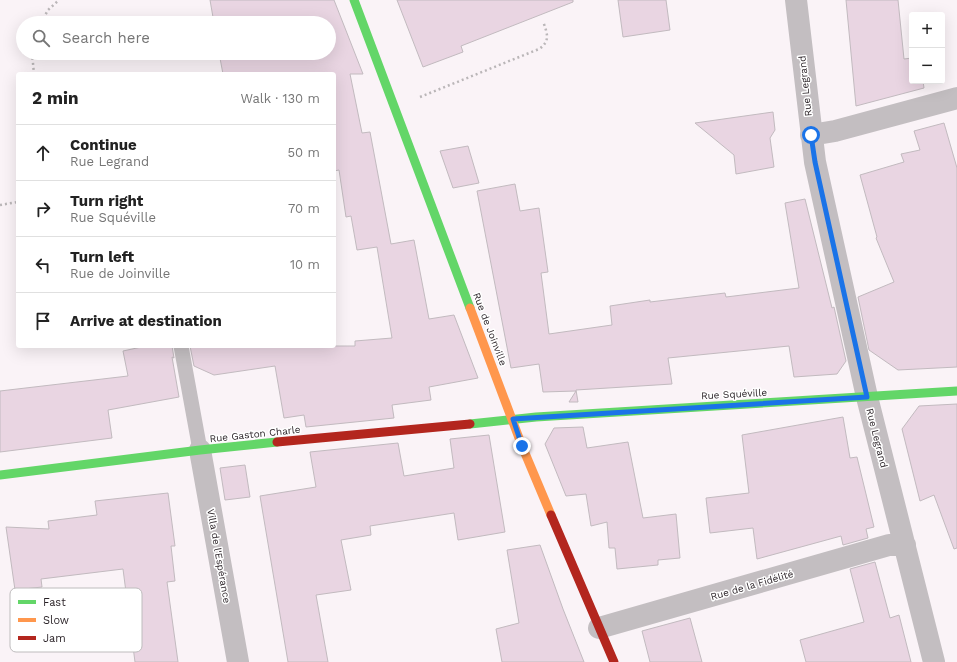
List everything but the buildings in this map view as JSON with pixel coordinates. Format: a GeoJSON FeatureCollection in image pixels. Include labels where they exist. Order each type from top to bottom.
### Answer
{"type":"FeatureCollection","features":[{"type":"Feature","properties":{"kind":"street","name":"Rue de Joinville"},"geometry":{"type":"LineString","coordinates":[[354,0],[522,446],[614,662]]}},
{"type":"Feature","properties":{"kind":"street","name":"Rue Legrand"},"geometry":{"type":"LineString","coordinates":[[796,0],[815,162],[867,397],[934,662]]}},
{"type":"Feature","properties":{"kind":"street"},"geometry":{"type":"LineString","coordinates":[[811,135],[835,131],[957,98]]}},
{"type":"Feature","properties":{"kind":"street","name":"Rue Squéville"},"geometry":{"type":"LineString","coordinates":[[513,419],[957,391]]}},
{"type":"Feature","properties":{"kind":"street","name":"Rue Gaston Charle"},"geometry":{"type":"LineString","coordinates":[[0,475],[200,450],[513,419]]}},
{"type":"Feature","properties":{"kind":"street","name":"Villa de l'Espérance"},"geometry":{"type":"LineString","coordinates":[[200,450],[238,662]]}},
{"type":"Feature","properties":{"kind":"street","name":"Rue de la Fidélité"},"geometry":{"type":"LineString","coordinates":[[599,628],[889,545],[904,545]]}},
{"type":"Feature","properties":{"kind":"lane"},"geometry":{"type":"LineString","coordinates":[[181,348],[200,450]]}},
{"type":"Feature","properties":{"kind":"path"},"geometry":{"type":"LineString","coordinates":[[45,16],[48,10],[59,0]]}},
{"type":"Feature","properties":{"kind":"path"},"geometry":{"type":"LineString","coordinates":[[394,107],[539,49],[546,44],[548,39],[543,21]]}},
{"type":"Feature","properties":{"kind":"path"},"geometry":{"type":"LineString","coordinates":[[33,60],[34,72]]}},
{"type":"Feature","properties":{"kind":"path"},"geometry":{"type":"LineString","coordinates":[[0,205],[16,202]]}},
{"type":"Feature","properties":{"kind":"traffic: fast"},"geometry":{"type":"LineString","coordinates":[[354,0],[470,308]]}},
{"type":"Feature","properties":{"kind":"traffic: fast"},"geometry":{"type":"LineString","coordinates":[[470,424],[536,417],[957,391]]}},
{"type":"Feature","properties":{"kind":"traffic: fast"},"geometry":{"type":"LineString","coordinates":[[0,475],[277,442]]}},
{"type":"Feature","properties":{"kind":"traffic: slow"},"geometry":{"type":"LineString","coordinates":[[470,308],[522,446],[551,515]]}},
{"type":"Feature","properties":{"kind":"traffic: jam"},"geometry":{"type":"LineString","coordinates":[[277,442],[470,424]]}},
{"type":"Feature","properties":{"kind":"traffic: jam"},"geometry":{"type":"LineString","coordinates":[[551,515],[614,662]]}},
{"type":"Feature","properties":{"kind":"route"},"geometry":{"type":"LineString","coordinates":[[522,446],[513,419],[867,397],[815,162],[811,135]]}}]}
